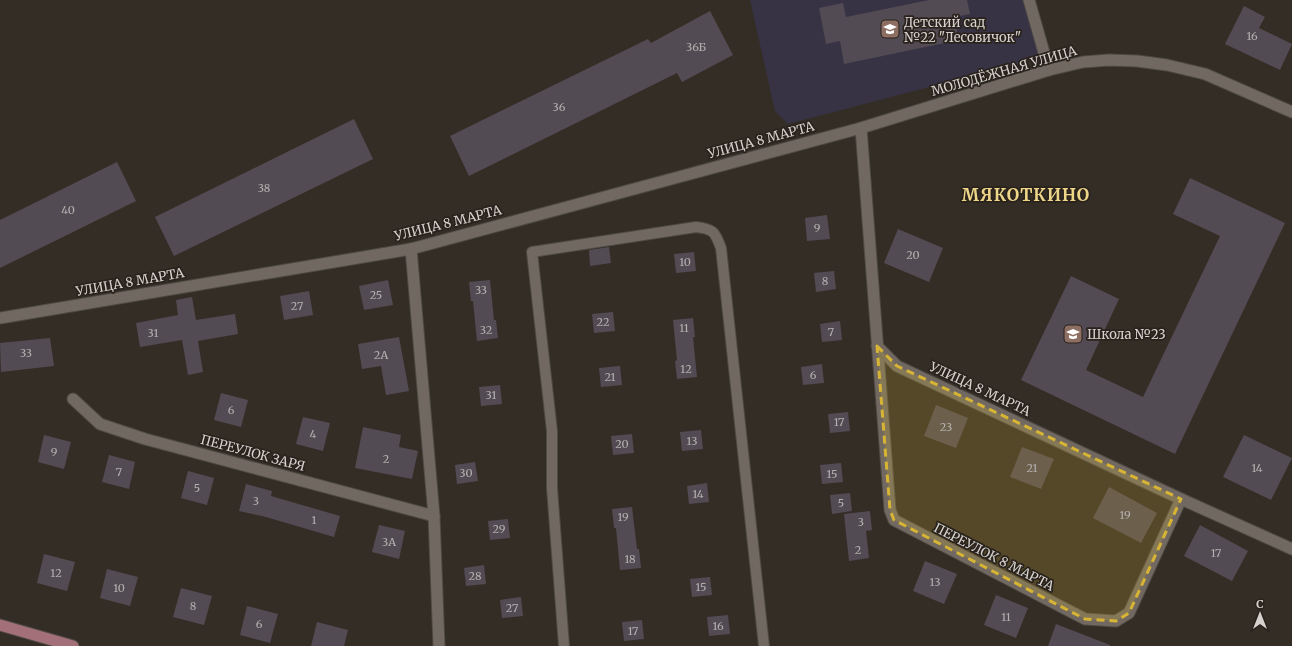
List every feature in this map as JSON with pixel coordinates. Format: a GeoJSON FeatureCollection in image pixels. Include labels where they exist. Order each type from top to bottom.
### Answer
{"type":"FeatureCollection","features":[{"type":"Feature","properties":{"kind":"main road"},"geometry":{"type":"LineString","coordinates":[[0,625],[73,646]]}},
{"type":"Feature","properties":{"kind":"street"},"geometry":{"type":"LineString","coordinates":[[1029,0],[1049,70]]}},
{"type":"Feature","properties":{"kind":"street","name":"МОЛОДЁЖНАЯ УЛИЦА"},"geometry":{"type":"LineString","coordinates":[[861,128],[1049,70],[1083,62],[1109,60],[1137,60],[1205,74],[1292,112]]}},
{"type":"Feature","properties":{"kind":"street"},"geometry":{"type":"LineString","coordinates":[[861,128],[877,346]]}},
{"type":"Feature","properties":{"kind":"street","name":"УЛИЦА 8 МАРТА"},"geometry":{"type":"LineString","coordinates":[[0,318],[412,249],[861,128]]}},
{"type":"Feature","properties":{"kind":"street"},"geometry":{"type":"LineString","coordinates":[[412,249],[434,516],[439,646]]}},
{"type":"Feature","properties":{"kind":"street","name":"УЛИЦА 8 МАРТА"},"geometry":{"type":"LineString","coordinates":[[877,346],[897,366],[1181,500],[1292,549]]}},
{"type":"Feature","properties":{"kind":"street","name":"ПЕРЕУЛОК 8 МАРТА"},"geometry":{"type":"LineString","coordinates":[[877,346],[890,510],[894,520],[1085,619],[1116,621],[1129,613],[1181,500]]}},
{"type":"Feature","properties":{"kind":"street","name":"ПЕРЕУЛОК ЗАРЯ"},"geometry":{"type":"LineString","coordinates":[[73,399],[100,424],[144,439],[434,516]]}},
{"type":"Feature","properties":{"kind":"lane"},"geometry":{"type":"LineString","coordinates":[[564,646],[552,488],[552,431],[532,252],[696,227],[709,229],[717,237],[721,248],[764,646]]}},
{"type":"Feature","properties":{"kind":"highlighted area"},"geometry":{"type":"Polygon","coordinates":[[[877,346],[897,366],[1181,499],[1129,613],[1116,621],[1085,619],[894,520],[890,510],[877,346]]]}},
{"type":"Feature","properties":{"kind":"shaded area"},"geometry":{"type":"Polygon","coordinates":[[[750,0],[1023,0],[1040,58],[788,124],[775,111],[750,0]]]}},
{"type":"Feature","properties":{"kind":"building","name":"Детский сад №22 \"Лесовичок\""},"geometry":{"type":"Polygon","coordinates":[[[929,0],[967,0],[970,14],[954,17],[959,40],[844,64],[840,41],[826,44],[819,8],[843,3],[846,17],[929,0]]]}},
{"type":"Feature","properties":{"kind":"building"},"geometry":{"type":"Polygon","coordinates":[[[1244,6],[1265,17],[1259,28],[1292,44],[1280,70],[1225,44],[1244,6]]]}},
{"type":"Feature","properties":{"kind":"building"},"geometry":{"type":"Polygon","coordinates":[[[710,11],[733,55],[682,82],[677,73],[469,176],[450,136],[648,39],[651,43],[710,11]]]}},
{"type":"Feature","properties":{"kind":"building"},"geometry":{"type":"Polygon","coordinates":[[[354,119],[373,159],[174,256],[155,217],[354,119]]]}},
{"type":"Feature","properties":{"kind":"building"},"geometry":{"type":"Polygon","coordinates":[[[117,162],[136,201],[0,268],[0,220],[117,162]]]}},
{"type":"Feature","properties":{"kind":"building","name":"Школа №23"},"geometry":{"type":"Polygon","coordinates":[[[1190,178],[1285,223],[1175,454],[1021,380],[1071,276],[1119,299],[1086,370],[1143,397],[1220,236],[1173,214],[1190,178]]]}},
{"type":"Feature","properties":{"kind":"building"},"geometry":{"type":"Polygon","coordinates":[[[827,215],[830,239],[807,241],[805,218],[827,215]]]}},
{"type":"Feature","properties":{"kind":"building"},"geometry":{"type":"Polygon","coordinates":[[[898,229],[943,248],[929,282],[884,263],[898,229]]]}},
{"type":"Feature","properties":{"kind":"building"},"geometry":{"type":"Polygon","coordinates":[[[609,247],[611,263],[590,266],[589,250],[609,247]]]}},
{"type":"Feature","properties":{"kind":"building"},"geometry":{"type":"Polygon","coordinates":[[[694,252],[696,271],[676,273],[674,254],[694,252]]]}},
{"type":"Feature","properties":{"kind":"building"},"geometry":{"type":"Polygon","coordinates":[[[834,271],[836,289],[816,292],[814,273],[834,271]]]}},
{"type":"Feature","properties":{"kind":"building"},"geometry":{"type":"Polygon","coordinates":[[[388,280],[393,305],[364,310],[359,286],[388,280]]]}},
{"type":"Feature","properties":{"kind":"building"},"geometry":{"type":"Polygon","coordinates":[[[490,280],[494,320],[496,320],[498,338],[477,341],[473,301],[471,301],[469,282],[490,280]]]}},
{"type":"Feature","properties":{"kind":"building"},"geometry":{"type":"Polygon","coordinates":[[[309,291],[313,315],[284,320],[280,296],[309,291]]]}},
{"type":"Feature","properties":{"kind":"building"},"geometry":{"type":"Polygon","coordinates":[[[192,297],[196,320],[235,314],[238,334],[198,341],[203,372],[188,375],[182,340],[140,347],[136,323],[178,315],[176,300],[192,297]]]}},
{"type":"Feature","properties":{"kind":"building"},"geometry":{"type":"Polygon","coordinates":[[[613,312],[615,331],[594,333],[592,314],[613,312]]]}},
{"type":"Feature","properties":{"kind":"building"},"geometry":{"type":"Polygon","coordinates":[[[693,318],[695,337],[693,337],[697,377],[677,379],[675,361],[677,360],[673,320],[693,318]]]}},
{"type":"Feature","properties":{"kind":"building"},"geometry":{"type":"Polygon","coordinates":[[[840,321],[842,340],[822,342],[820,324],[840,321]]]}},
{"type":"Feature","properties":{"kind":"building"},"geometry":{"type":"Polygon","coordinates":[[[399,337],[409,391],[386,395],[381,366],[362,369],[358,344],[399,337]]]}},
{"type":"Feature","properties":{"kind":"building"},"geometry":{"type":"Polygon","coordinates":[[[50,338],[54,366],[1,372],[0,343],[50,338]]]}},
{"type":"Feature","properties":{"kind":"building"},"geometry":{"type":"Polygon","coordinates":[[[822,364],[824,383],[803,385],[801,367],[822,364]]]}},
{"type":"Feature","properties":{"kind":"building"},"geometry":{"type":"Polygon","coordinates":[[[620,366],[622,385],[601,387],[599,368],[620,366]]]}},
{"type":"Feature","properties":{"kind":"building"},"geometry":{"type":"Polygon","coordinates":[[[500,385],[502,404],[481,406],[479,387],[500,385]]]}},
{"type":"Feature","properties":{"kind":"building"},"geometry":{"type":"Polygon","coordinates":[[[221,393],[248,400],[241,427],[214,420],[221,393]]]}},
{"type":"Feature","properties":{"kind":"building"},"geometry":{"type":"Polygon","coordinates":[[[936,405],[968,418],[956,448],[924,436],[936,405]]]}},
{"type":"Feature","properties":{"kind":"building"},"geometry":{"type":"Polygon","coordinates":[[[848,412],[850,431],[830,433],[828,414],[848,412]]]}},
{"type":"Feature","properties":{"kind":"building"},"geometry":{"type":"Polygon","coordinates":[[[303,417],[330,423],[323,451],[296,444],[303,417]]]}},
{"type":"Feature","properties":{"kind":"building"},"geometry":{"type":"Polygon","coordinates":[[[363,427],[401,435],[399,447],[418,451],[412,479],[355,468],[363,427]]]}},
{"type":"Feature","properties":{"kind":"building"},"geometry":{"type":"Polygon","coordinates":[[[701,430],[703,449],[682,451],[680,432],[701,430]]]}},
{"type":"Feature","properties":{"kind":"building"},"geometry":{"type":"Polygon","coordinates":[[[632,434],[634,453],[613,455],[611,436],[632,434]]]}},
{"type":"Feature","properties":{"kind":"building"},"geometry":{"type":"Polygon","coordinates":[[[44,435],[71,442],[64,469],[38,462],[44,435]]]}},
{"type":"Feature","properties":{"kind":"building"},"geometry":{"type":"Polygon","coordinates":[[[1244,435],[1292,458],[1271,500],[1223,477],[1244,435]]]}},
{"type":"Feature","properties":{"kind":"building"},"geometry":{"type":"Polygon","coordinates":[[[1022,447],[1054,459],[1041,489],[1010,477],[1022,447]]]}},
{"type":"Feature","properties":{"kind":"building"},"geometry":{"type":"Polygon","coordinates":[[[109,455],[135,462],[129,489],[102,482],[109,455]]]}},
{"type":"Feature","properties":{"kind":"building"},"geometry":{"type":"Polygon","coordinates":[[[475,462],[478,481],[457,484],[455,465],[475,462]]]}},
{"type":"Feature","properties":{"kind":"building"},"geometry":{"type":"Polygon","coordinates":[[[841,463],[843,482],[822,484],[820,465],[841,463]]]}},
{"type":"Feature","properties":{"kind":"building"},"geometry":{"type":"Polygon","coordinates":[[[188,471],[214,478],[207,505],[181,498],[188,471]]]}},
{"type":"Feature","properties":{"kind":"building"},"geometry":{"type":"Polygon","coordinates":[[[707,483],[709,502],[689,504],[687,486],[707,483]]]}},
{"type":"Feature","properties":{"kind":"building"},"geometry":{"type":"Polygon","coordinates":[[[246,484],[272,491],[271,496],[340,516],[334,537],[266,517],[239,511],[246,484]]]}},
{"type":"Feature","properties":{"kind":"building"},"geometry":{"type":"Polygon","coordinates":[[[1109,487],[1157,513],[1141,543],[1093,518],[1109,487]]]}},
{"type":"Feature","properties":{"kind":"building"},"geometry":{"type":"Polygon","coordinates":[[[850,493],[852,511],[832,514],[830,495],[850,493]]]}},
{"type":"Feature","properties":{"kind":"building"},"geometry":{"type":"Polygon","coordinates":[[[632,507],[641,568],[620,570],[616,528],[614,528],[612,509],[632,507]]]}},
{"type":"Feature","properties":{"kind":"building"},"geometry":{"type":"Polygon","coordinates":[[[870,511],[872,530],[866,531],[869,558],[849,561],[844,514],[870,511]]]}},
{"type":"Feature","properties":{"kind":"building"},"geometry":{"type":"Polygon","coordinates":[[[508,519],[510,538],[490,540],[488,521],[508,519]]]}},
{"type":"Feature","properties":{"kind":"building"},"geometry":{"type":"Polygon","coordinates":[[[379,525],[405,531],[399,559],[372,552],[379,525]]]}},
{"type":"Feature","properties":{"kind":"building"},"geometry":{"type":"Polygon","coordinates":[[[1200,525],[1248,551],[1232,581],[1184,556],[1200,525]]]}},
{"type":"Feature","properties":{"kind":"building"},"geometry":{"type":"Polygon","coordinates":[[[44,554],[75,562],[67,591],[37,583],[44,554]]]}},
{"type":"Feature","properties":{"kind":"building"},"geometry":{"type":"Polygon","coordinates":[[[925,561],[957,574],[944,604],[913,591],[925,561]]]}},
{"type":"Feature","properties":{"kind":"building"},"geometry":{"type":"Polygon","coordinates":[[[484,565],[486,584],[466,586],[464,568],[484,565]]]}},
{"type":"Feature","properties":{"kind":"building"},"geometry":{"type":"Polygon","coordinates":[[[107,569],[138,577],[130,606],[100,598],[107,569]]]}},
{"type":"Feature","properties":{"kind":"building"},"geometry":{"type":"Polygon","coordinates":[[[710,577],[712,595],[692,597],[690,579],[710,577]]]}},
{"type":"Feature","properties":{"kind":"building"},"geometry":{"type":"Polygon","coordinates":[[[181,588],[212,596],[204,625],[173,617],[181,588]]]}},
{"type":"Feature","properties":{"kind":"building"},"geometry":{"type":"Polygon","coordinates":[[[996,595],[1028,608],[1016,638],[984,625],[996,595]]]}},
{"type":"Feature","properties":{"kind":"building"},"geometry":{"type":"Polygon","coordinates":[[[521,597],[523,616],[502,618],[500,600],[521,597]]]}},
{"type":"Feature","properties":{"kind":"building"},"geometry":{"type":"Polygon","coordinates":[[[247,606],[278,614],[270,643],[240,635],[247,606]]]}},
{"type":"Feature","properties":{"kind":"building"},"geometry":{"type":"Polygon","coordinates":[[[728,615],[730,634],[709,636],[707,617],[728,615]]]}},
{"type":"Feature","properties":{"kind":"building"},"geometry":{"type":"Polygon","coordinates":[[[642,620],[644,639],[624,641],[622,622],[642,620]]]}},
{"type":"Feature","properties":{"kind":"building"},"geometry":{"type":"Polygon","coordinates":[[[317,622],[348,630],[344,646],[311,646],[317,622]]]}},
{"type":"Feature","properties":{"kind":"building"},"geometry":{"type":"Polygon","coordinates":[[[1056,624],[1110,645],[1110,646],[1048,646],[1056,624]]]}},
{"type":"Feature","properties":{"kind":"place","name":"Детский сад №22 \"Лесовичок\""},"geometry":{"type":"Point","coordinates":[890,29]}},
{"type":"Feature","properties":{"kind":"place","name":"Школа №23"},"geometry":{"type":"Point","coordinates":[1073,334]}},
{"type":"Feature","properties":{"kind":"district","name":"МЯКОТКИНО"},"geometry":{"type":"Point","coordinates":[1026,195]}}]}
